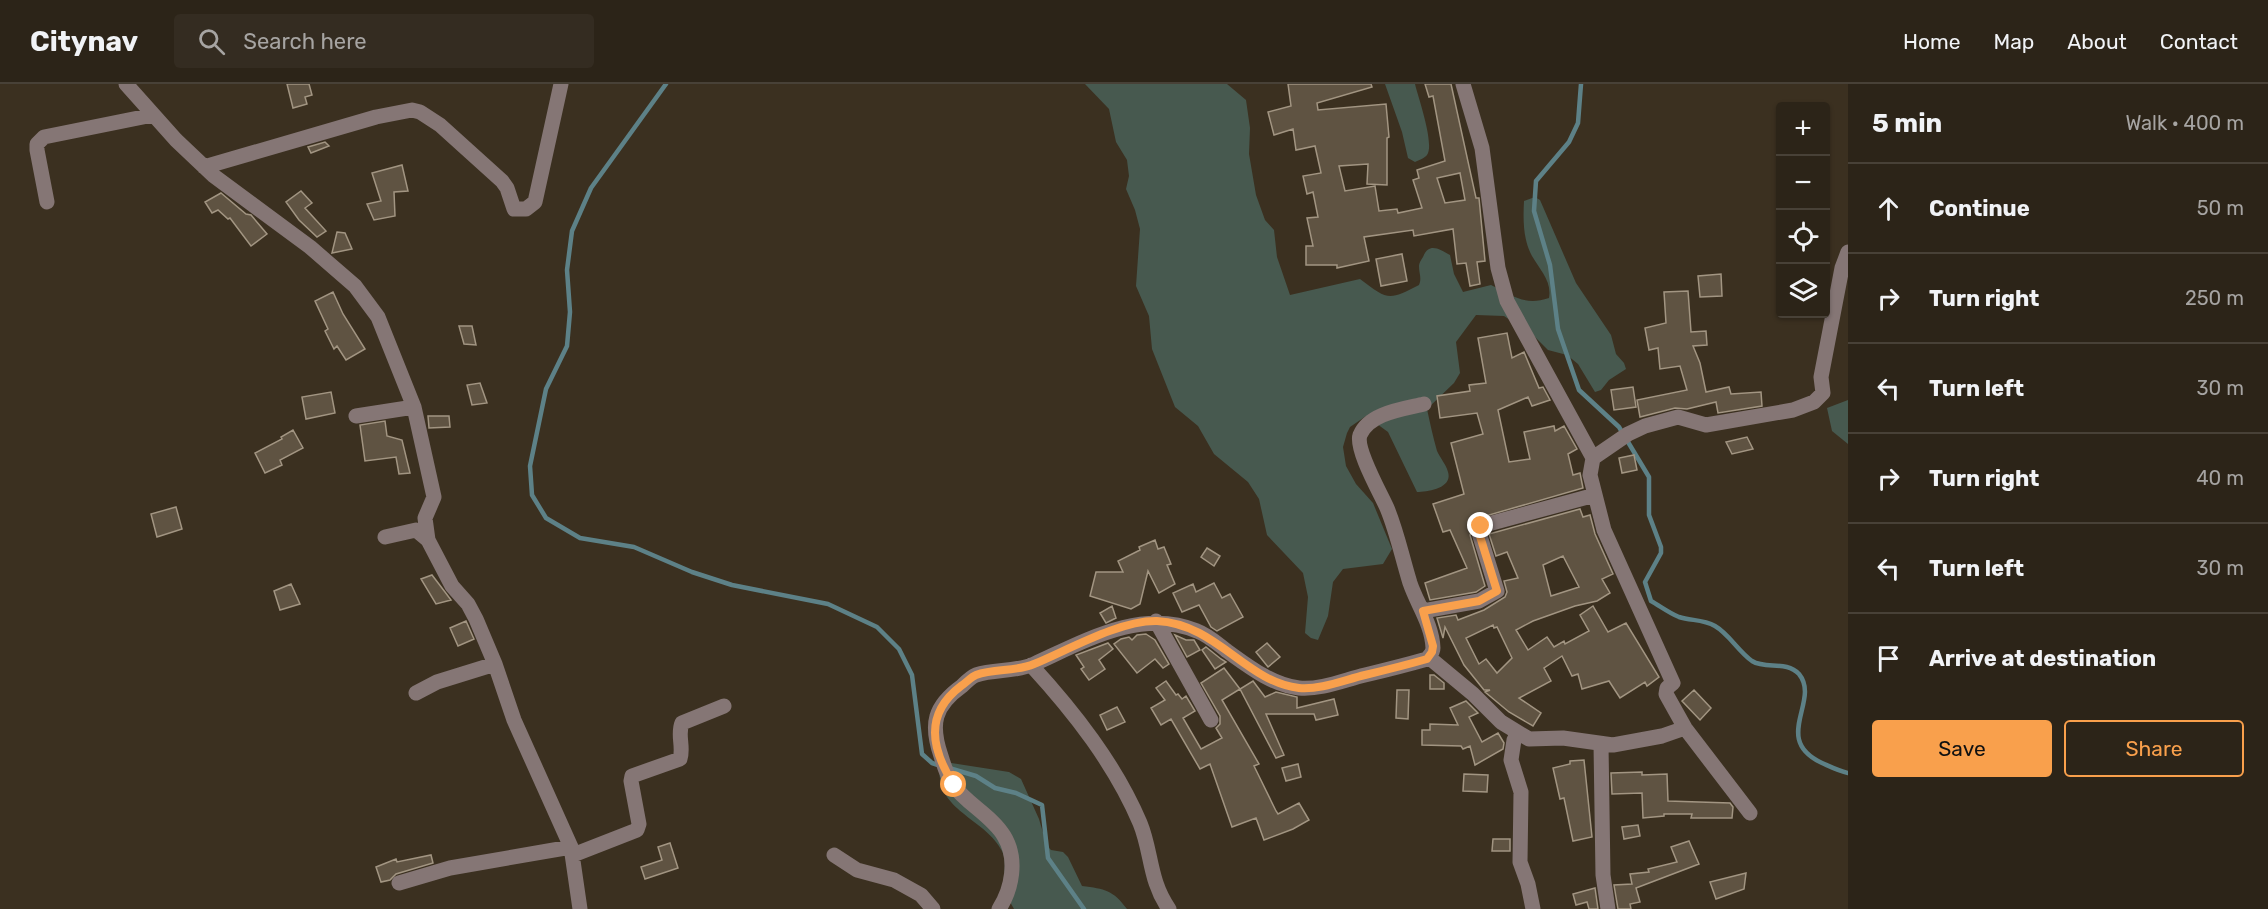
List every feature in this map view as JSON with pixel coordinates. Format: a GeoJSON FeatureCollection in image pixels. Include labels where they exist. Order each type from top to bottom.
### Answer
{"type":"FeatureCollection","features":[{"type":"Feature","properties":{"kind":"street"},"geometry":{"type":"LineString","coordinates":[[126,84],[204,167],[234,192],[310,247],[360,291],[378,317],[414,407],[434,497],[425,518],[428,540],[452,586],[468,604],[495,664],[514,720],[572,851],[580,909]]}},
{"type":"Feature","properties":{"kind":"street"},"geometry":{"type":"LineString","coordinates":[[204,167],[394,112],[412,110],[420,112],[440,125],[502,182],[508,192],[512,207],[517,210],[526,209],[535,202],[561,84]]}},
{"type":"Feature","properties":{"kind":"street"},"geometry":{"type":"LineString","coordinates":[[1463,84],[1482,148],[1498,268],[1507,301],[1593,458],[1590,475],[1604,530],[1673,682],[1667,688],[1666,694],[1685,728],[1750,813]]}},
{"type":"Feature","properties":{"kind":"street"},"geometry":{"type":"LineString","coordinates":[[48,202],[37,150],[39,140],[44,137],[153,115]]}},
{"type":"Feature","properties":{"kind":"street"},"geometry":{"type":"LineString","coordinates":[[1593,458],[1628,434],[1645,426],[1678,417],[1706,425],[1793,410],[1814,402],[1822,393],[1821,377],[1824,360],[1842,268],[1848,252]]}},
{"type":"Feature","properties":{"kind":"street"},"geometry":{"type":"LineString","coordinates":[[1424,404],[1389,413],[1367,424],[1359,437],[1359,443],[1396,530],[1410,583],[1423,611],[1433,646],[1427,659]]}},
{"type":"Feature","properties":{"kind":"street"},"geometry":{"type":"LineString","coordinates":[[356,416],[414,407]]}},
{"type":"Feature","properties":{"kind":"street"},"geometry":{"type":"LineString","coordinates":[[1423,611],[1479,601],[1497,591],[1479,533],[1481,526],[1595,495]]}},
{"type":"Feature","properties":{"kind":"street"},"geometry":{"type":"LineString","coordinates":[[385,537],[416,530],[428,540]]}},
{"type":"Feature","properties":{"kind":"street"},"geometry":{"type":"LineString","coordinates":[[999,909],[1008,896],[1012,867],[1010,850],[1004,836],[964,796],[946,773],[934,737],[936,717],[940,706],[950,694],[975,675],[1031,665],[1092,638],[1138,623],[1156,621],[1177,624],[1199,631],[1259,673],[1299,688],[1331,684],[1427,659],[1432,660],[1445,669],[1502,722],[1517,734],[1529,739],[1563,738],[1613,745],[1662,736],[1685,728]]}},
{"type":"Feature","properties":{"kind":"street"},"geometry":{"type":"LineString","coordinates":[[1156,621],[1211,720]]}},
{"type":"Feature","properties":{"kind":"street"},"geometry":{"type":"LineString","coordinates":[[416,693],[437,682],[495,664]]}},
{"type":"Feature","properties":{"kind":"street"},"geometry":{"type":"LineString","coordinates":[[1031,665],[1098,747],[1118,780],[1140,823],[1152,876],[1169,909]]}},
{"type":"Feature","properties":{"kind":"street"},"geometry":{"type":"LineString","coordinates":[[399,883],[450,868],[572,851],[638,830],[632,776],[680,759],[682,723],[724,706]]}},
{"type":"Feature","properties":{"kind":"street"},"geometry":{"type":"LineString","coordinates":[[1517,734],[1511,760],[1521,787],[1520,862],[1528,884],[1533,909]]}},
{"type":"Feature","properties":{"kind":"street"},"geometry":{"type":"LineString","coordinates":[[1601,744],[1603,875],[1608,909]]}},
{"type":"Feature","properties":{"kind":"street"},"geometry":{"type":"LineString","coordinates":[[834,855],[857,870],[894,880],[921,895],[933,909]]}},
{"type":"Feature","properties":{"kind":"green space"},"geometry":{"type":"Polygon","coordinates":[[[1085,84],[1227,84],[1246,100],[1250,128],[1249,154],[1256,195],[1265,220],[1274,230],[1277,257],[1290,295],[1360,279],[1388,296],[1401,294],[1419,285],[1420,263],[1425,252],[1435,248],[1450,255],[1454,274],[1463,292],[1491,285],[1526,300],[1549,298],[1549,286],[1529,250],[1524,229],[1524,201],[1535,197],[1540,200],[1576,283],[1611,335],[1616,354],[1626,369],[1609,380],[1601,390],[1595,392],[1578,364],[1567,355],[1548,350],[1534,336],[1504,316],[1476,315],[1456,342],[1460,373],[1454,383],[1427,409],[1437,451],[1448,472],[1447,482],[1433,490],[1417,492],[1388,432],[1366,416],[1350,427],[1343,447],[1346,466],[1356,484],[1373,503],[1392,549],[1383,564],[1343,569],[1333,582],[1328,616],[1318,640],[1311,638],[1305,633],[1308,597],[1303,573],[1267,535],[1259,499],[1248,482],[1214,454],[1198,426],[1175,407],[1152,349],[1149,316],[1136,286],[1140,229],[1126,189],[1129,176],[1127,160],[1116,142],[1109,109],[1085,84]]]}},
{"type":"Feature","properties":{"kind":"green space"},"geometry":{"type":"Polygon","coordinates":[[[1385,84],[1415,84],[1425,120],[1429,149],[1427,155],[1415,162],[1408,158],[1402,132],[1385,84]]]}},
{"type":"Feature","properties":{"kind":"green space"},"geometry":{"type":"Polygon","coordinates":[[[1848,400],[1848,444],[1832,431],[1827,408],[1848,400]]]}},
{"type":"Feature","properties":{"kind":"green space"},"geometry":{"type":"Polygon","coordinates":[[[945,762],[1009,772],[1021,779],[1039,819],[1047,846],[1051,850],[1063,852],[1068,857],[1082,886],[1108,891],[1127,909],[1014,909],[1004,888],[1005,860],[1002,851],[985,830],[953,804],[945,793],[940,781],[940,765],[945,762]]]}},
{"type":"Feature","properties":{"kind":"building"},"geometry":{"type":"Polygon","coordinates":[[[287,84],[309,84],[312,95],[305,97],[307,104],[293,108],[287,84]]]}},
{"type":"Feature","properties":{"kind":"building"},"geometry":{"type":"Polygon","coordinates":[[[1288,84],[1371,84],[1372,87],[1317,103],[1318,110],[1386,104],[1389,137],[1387,138],[1387,185],[1367,184],[1368,164],[1339,166],[1345,191],[1375,186],[1379,211],[1397,209],[1398,213],[1422,208],[1413,180],[1419,178],[1417,170],[1445,161],[1433,96],[1429,97],[1425,84],[1451,84],[1476,198],[1479,198],[1485,261],[1477,262],[1480,284],[1470,286],[1466,263],[1457,264],[1453,229],[1414,236],[1413,230],[1364,237],[1369,261],[1337,268],[1337,265],[1306,265],[1306,246],[1313,246],[1307,218],[1318,217],[1313,192],[1307,194],[1303,176],[1321,173],[1315,146],[1296,150],[1293,129],[1274,135],[1268,112],[1291,106],[1288,84]],[[1460,173],[1437,178],[1445,203],[1465,200],[1460,173]]]}},
{"type":"Feature","properties":{"kind":"building"},"geometry":{"type":"Polygon","coordinates":[[[325,142],[329,146],[311,153],[308,147],[325,142]]]}},
{"type":"Feature","properties":{"kind":"building"},"geometry":{"type":"Polygon","coordinates":[[[402,165],[408,191],[394,192],[395,216],[374,220],[367,204],[381,201],[372,173],[402,165]]]}},
{"type":"Feature","properties":{"kind":"building"},"geometry":{"type":"Polygon","coordinates":[[[301,191],[312,203],[305,208],[326,231],[317,237],[299,220],[286,202],[301,191]]]}},
{"type":"Feature","properties":{"kind":"building"},"geometry":{"type":"Polygon","coordinates":[[[221,193],[246,214],[251,215],[267,234],[251,246],[230,218],[228,219],[218,210],[212,213],[205,202],[221,193]]]}},
{"type":"Feature","properties":{"kind":"building"},"geometry":{"type":"Polygon","coordinates":[[[337,232],[345,233],[352,249],[332,253],[337,232]]]}},
{"type":"Feature","properties":{"kind":"building"},"geometry":{"type":"Polygon","coordinates":[[[1402,254],[1407,281],[1381,286],[1376,259],[1402,254]]]}},
{"type":"Feature","properties":{"kind":"building"},"geometry":{"type":"Polygon","coordinates":[[[1721,274],[1722,296],[1700,297],[1698,276],[1721,274]]]}},
{"type":"Feature","properties":{"kind":"building"},"geometry":{"type":"Polygon","coordinates":[[[1688,291],[1691,332],[1706,331],[1707,345],[1693,346],[1700,363],[1706,392],[1729,387],[1731,394],[1761,392],[1762,406],[1718,413],[1716,402],[1687,409],[1675,408],[1640,417],[1637,400],[1687,390],[1680,366],[1660,369],[1658,348],[1649,350],[1645,328],[1666,323],[1664,292],[1688,291]]]}},
{"type":"Feature","properties":{"kind":"building"},"geometry":{"type":"Polygon","coordinates":[[[333,292],[343,314],[365,349],[346,360],[337,346],[334,349],[315,301],[333,292]]]}},
{"type":"Feature","properties":{"kind":"building"},"geometry":{"type":"Polygon","coordinates":[[[459,326],[472,326],[476,345],[464,344],[459,326]]]}},
{"type":"Feature","properties":{"kind":"building"},"geometry":{"type":"Polygon","coordinates":[[[1507,333],[1512,358],[1524,352],[1539,388],[1543,387],[1550,400],[1532,406],[1528,397],[1498,410],[1509,462],[1530,459],[1524,432],[1554,426],[1555,431],[1564,426],[1577,449],[1568,454],[1573,475],[1580,473],[1583,488],[1475,519],[1470,535],[1485,586],[1476,592],[1430,600],[1425,583],[1467,568],[1450,530],[1443,532],[1433,504],[1464,494],[1451,443],[1483,434],[1477,413],[1440,418],[1437,396],[1470,391],[1469,385],[1486,383],[1478,338],[1507,333]]]}},
{"type":"Feature","properties":{"kind":"building"},"geometry":{"type":"Polygon","coordinates":[[[480,383],[487,403],[472,405],[467,385],[480,383]]]}},
{"type":"Feature","properties":{"kind":"building"},"geometry":{"type":"Polygon","coordinates":[[[1633,387],[1636,407],[1614,410],[1611,390],[1633,387]]]}},
{"type":"Feature","properties":{"kind":"building"},"geometry":{"type":"Polygon","coordinates":[[[331,392],[335,413],[306,419],[302,397],[331,392]]]}},
{"type":"Feature","properties":{"kind":"building"},"geometry":{"type":"Polygon","coordinates":[[[428,416],[449,416],[450,427],[429,428],[428,416]]]}},
{"type":"Feature","properties":{"kind":"building"},"geometry":{"type":"Polygon","coordinates":[[[385,421],[387,436],[402,440],[410,473],[399,474],[396,457],[365,461],[360,425],[385,421]]]}},
{"type":"Feature","properties":{"kind":"building"},"geometry":{"type":"Polygon","coordinates":[[[293,430],[303,448],[280,460],[282,465],[265,473],[255,453],[282,439],[281,437],[293,430]]]}},
{"type":"Feature","properties":{"kind":"building"},"geometry":{"type":"Polygon","coordinates":[[[1747,437],[1753,449],[1732,454],[1726,442],[1747,437]]]}},
{"type":"Feature","properties":{"kind":"building"},"geometry":{"type":"Polygon","coordinates":[[[1634,455],[1637,470],[1622,473],[1619,458],[1634,455]]]}},
{"type":"Feature","properties":{"kind":"building"},"geometry":{"type":"Polygon","coordinates":[[[176,507],[182,529],[157,537],[151,514],[176,507]]]}},
{"type":"Feature","properties":{"kind":"building"},"geometry":{"type":"Polygon","coordinates":[[[1580,509],[1583,517],[1590,515],[1595,534],[1613,574],[1602,579],[1610,593],[1597,601],[1533,621],[1516,630],[1528,650],[1547,637],[1554,647],[1564,641],[1565,644],[1589,631],[1580,615],[1593,606],[1608,632],[1626,623],[1659,677],[1647,686],[1645,682],[1620,698],[1609,681],[1582,689],[1578,674],[1572,676],[1562,656],[1544,668],[1551,681],[1519,698],[1541,713],[1533,726],[1509,712],[1485,692],[1490,690],[1484,690],[1464,665],[1445,627],[1443,638],[1437,618],[1456,615],[1458,620],[1484,610],[1505,597],[1507,592],[1504,581],[1518,578],[1507,552],[1496,556],[1489,534],[1580,509]],[[1563,556],[1543,565],[1551,596],[1579,587],[1563,556]],[[1493,625],[1466,638],[1479,664],[1486,659],[1497,673],[1512,658],[1497,627],[1494,628],[1493,625]]]}},
{"type":"Feature","properties":{"kind":"building"},"geometry":{"type":"Polygon","coordinates":[[[1155,540],[1158,549],[1164,547],[1171,564],[1167,565],[1175,584],[1159,593],[1148,571],[1140,604],[1131,609],[1090,596],[1096,572],[1123,572],[1118,561],[1140,550],[1139,547],[1155,540]]]}},
{"type":"Feature","properties":{"kind":"building"},"geometry":{"type":"Polygon","coordinates":[[[1207,548],[1220,556],[1214,566],[1201,557],[1207,548]]]}},
{"type":"Feature","properties":{"kind":"building"},"geometry":{"type":"Polygon","coordinates":[[[432,575],[451,600],[436,604],[421,579],[432,575]]]}},
{"type":"Feature","properties":{"kind":"building"},"geometry":{"type":"Polygon","coordinates":[[[1214,583],[1222,598],[1230,594],[1243,617],[1217,631],[1211,627],[1199,605],[1182,612],[1173,593],[1193,584],[1196,592],[1214,583]]]}},
{"type":"Feature","properties":{"kind":"building"},"geometry":{"type":"Polygon","coordinates":[[[291,584],[300,604],[280,610],[274,591],[291,584]]]}},
{"type":"Feature","properties":{"kind":"building"},"geometry":{"type":"Polygon","coordinates":[[[1112,606],[1116,618],[1106,623],[1100,613],[1112,606]]]}},
{"type":"Feature","properties":{"kind":"building"},"geometry":{"type":"Polygon","coordinates":[[[466,621],[474,639],[458,646],[450,628],[466,621]]]}},
{"type":"Feature","properties":{"kind":"building"},"geometry":{"type":"Polygon","coordinates":[[[1146,634],[1155,640],[1169,664],[1163,668],[1155,659],[1137,673],[1114,644],[1121,639],[1129,637],[1132,640],[1137,635],[1146,634]]]}},
{"type":"Feature","properties":{"kind":"building"},"geometry":{"type":"Polygon","coordinates":[[[1175,635],[1186,640],[1194,640],[1200,650],[1187,657],[1175,635]]]}},
{"type":"Feature","properties":{"kind":"building"},"geometry":{"type":"Polygon","coordinates":[[[1108,643],[1113,649],[1099,660],[1105,669],[1089,680],[1081,669],[1084,667],[1076,655],[1108,643]]]}},
{"type":"Feature","properties":{"kind":"building"},"geometry":{"type":"Polygon","coordinates":[[[1267,643],[1280,657],[1268,667],[1256,652],[1267,643]]]}},
{"type":"Feature","properties":{"kind":"building"},"geometry":{"type":"Polygon","coordinates":[[[1206,647],[1226,662],[1215,669],[1202,650],[1206,647]]]}},
{"type":"Feature","properties":{"kind":"building"},"geometry":{"type":"Polygon","coordinates":[[[1224,668],[1240,689],[1222,700],[1259,764],[1254,766],[1276,811],[1278,814],[1299,803],[1309,820],[1264,840],[1256,818],[1232,827],[1210,764],[1200,769],[1171,719],[1161,725],[1151,708],[1165,700],[1156,688],[1166,681],[1176,695],[1178,694],[1182,699],[1186,696],[1195,711],[1183,718],[1201,749],[1222,738],[1216,728],[1220,724],[1220,716],[1201,683],[1224,668]]]}},
{"type":"Feature","properties":{"kind":"building"},"geometry":{"type":"Polygon","coordinates":[[[1430,675],[1434,675],[1444,683],[1444,689],[1430,689],[1430,675]]]}},
{"type":"Feature","properties":{"kind":"building"},"geometry":{"type":"Polygon","coordinates":[[[1253,681],[1265,697],[1276,692],[1297,697],[1297,708],[1334,699],[1338,715],[1316,720],[1314,714],[1266,714],[1284,755],[1276,758],[1240,689],[1253,681]]]}},
{"type":"Feature","properties":{"kind":"building"},"geometry":{"type":"Polygon","coordinates":[[[1397,690],[1409,690],[1408,719],[1396,718],[1397,690]]]}},
{"type":"Feature","properties":{"kind":"building"},"geometry":{"type":"Polygon","coordinates":[[[1694,690],[1711,708],[1700,720],[1682,701],[1694,690]]]}},
{"type":"Feature","properties":{"kind":"building"},"geometry":{"type":"Polygon","coordinates":[[[1466,701],[1478,713],[1469,717],[1482,742],[1498,733],[1504,743],[1503,749],[1475,765],[1470,746],[1463,749],[1461,746],[1422,745],[1422,730],[1430,730],[1430,724],[1458,725],[1450,708],[1466,701]]]}},
{"type":"Feature","properties":{"kind":"building"},"geometry":{"type":"Polygon","coordinates":[[[1117,707],[1125,722],[1107,730],[1100,715],[1117,707]]]}},
{"type":"Feature","properties":{"kind":"building"},"geometry":{"type":"Polygon","coordinates":[[[1584,760],[1592,837],[1573,841],[1564,798],[1560,799],[1553,768],[1570,764],[1570,761],[1584,760]]]}},
{"type":"Feature","properties":{"kind":"building"},"geometry":{"type":"Polygon","coordinates":[[[1298,764],[1301,777],[1286,781],[1282,768],[1298,764]]]}},
{"type":"Feature","properties":{"kind":"building"},"geometry":{"type":"Polygon","coordinates":[[[1642,772],[1642,775],[1667,774],[1668,801],[1730,803],[1733,807],[1732,818],[1691,818],[1692,814],[1664,814],[1664,816],[1643,818],[1642,793],[1612,794],[1611,773],[1642,772]]]}},
{"type":"Feature","properties":{"kind":"building"},"geometry":{"type":"Polygon","coordinates":[[[1464,774],[1488,775],[1487,792],[1463,791],[1464,774]]]}},
{"type":"Feature","properties":{"kind":"building"},"geometry":{"type":"Polygon","coordinates":[[[1638,825],[1640,836],[1624,839],[1622,827],[1638,825]]]}},
{"type":"Feature","properties":{"kind":"building"},"geometry":{"type":"Polygon","coordinates":[[[1493,839],[1510,839],[1510,851],[1492,851],[1493,839]]]}},
{"type":"Feature","properties":{"kind":"building"},"geometry":{"type":"Polygon","coordinates":[[[1689,841],[1699,864],[1636,888],[1640,902],[1630,904],[1631,909],[1618,909],[1614,885],[1632,884],[1630,874],[1649,872],[1648,869],[1677,862],[1671,847],[1689,841]]]}},
{"type":"Feature","properties":{"kind":"building"},"geometry":{"type":"Polygon","coordinates":[[[670,843],[678,868],[645,879],[641,867],[662,860],[658,847],[670,843]]]}},
{"type":"Feature","properties":{"kind":"building"},"geometry":{"type":"Polygon","coordinates":[[[431,855],[433,863],[396,874],[390,880],[381,882],[376,867],[396,859],[397,862],[431,855]]]}},
{"type":"Feature","properties":{"kind":"building"},"geometry":{"type":"Polygon","coordinates":[[[1746,873],[1744,889],[1716,899],[1710,882],[1746,873]]]}},
{"type":"Feature","properties":{"kind":"building"},"geometry":{"type":"Polygon","coordinates":[[[1595,888],[1598,909],[1589,909],[1587,902],[1576,905],[1573,894],[1595,888]]]}},
{"type":"Feature","properties":{"kind":"waterway"},"geometry":{"type":"LineString","coordinates":[[666,84],[591,188],[572,231],[567,270],[570,312],[567,346],[546,389],[530,466],[532,495],[546,518],[580,538],[634,547],[692,572],[732,585],[828,604],[877,627],[899,649],[912,675],[922,754],[932,763],[941,766]]}},
{"type":"Feature","properties":{"kind":"waterway"},"geometry":{"type":"LineString","coordinates":[[1581,84],[1578,123],[1569,142],[1536,181],[1534,211],[1550,265],[1558,329],[1579,390],[1619,427],[1649,477],[1649,515],[1661,547],[1661,553],[1645,582],[1651,601],[1679,617],[1715,626],[1758,664],[1788,667],[1799,674],[1804,685],[1805,696],[1798,731],[1800,743],[1807,753],[1822,763],[1848,773]]}},
{"type":"Feature","properties":{"kind":"waterway"},"geometry":{"type":"LineString","coordinates":[[949,768],[976,776],[995,788],[1016,793],[1042,805],[1048,858],[1084,909]]}},
{"type":"Feature","properties":{"kind":"route"},"geometry":{"type":"LineString","coordinates":[[954,785],[946,773],[934,737],[936,717],[940,706],[950,694],[975,675],[1031,665],[1092,638],[1138,623],[1156,621],[1177,624],[1199,631],[1259,673],[1299,688],[1331,684],[1427,659],[1433,646],[1423,611],[1479,601],[1497,591],[1479,533],[1481,526]]}}]}
